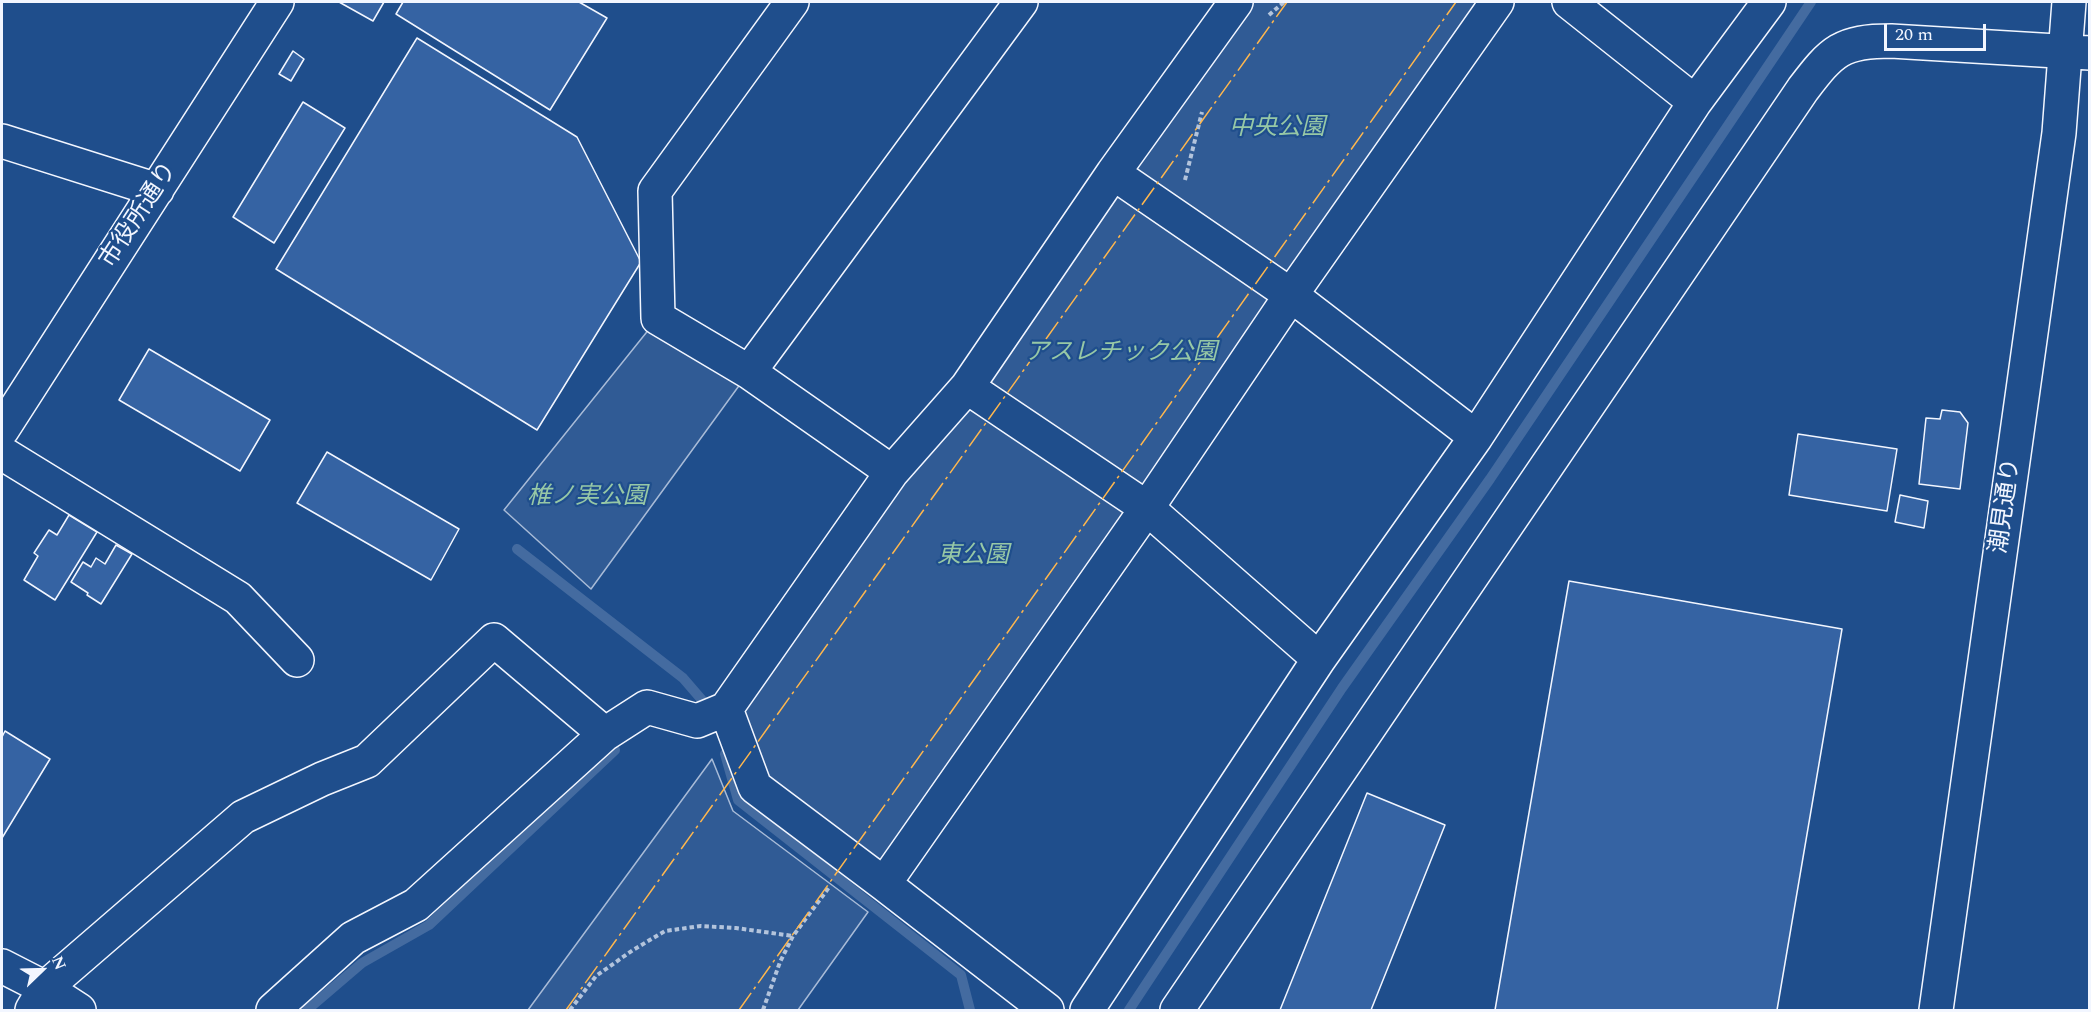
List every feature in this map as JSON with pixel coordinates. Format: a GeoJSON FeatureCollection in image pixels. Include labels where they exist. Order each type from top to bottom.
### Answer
{"type":"FeatureCollection","features":[{"type":"Feature","properties":{"kind":"street","name":"市役所通り"},"geometry":{"type":"LineString","coordinates":[[2,430],[277,2]]}},
{"type":"Feature","properties":{"kind":"street"},"geometry":{"type":"LineString","coordinates":[[792,2],[655,191],[658,318],[749,372],[892,472]]}},
{"type":"Feature","properties":{"kind":"street"},"geometry":{"type":"LineString","coordinates":[[749,372],[1021,2]]}},
{"type":"Feature","properties":{"kind":"street"},"geometry":{"type":"LineString","coordinates":[[273,1011],[353,938],[416,904],[605,734],[647,707],[698,721],[726,709],[892,472],[967,387],[1113,173],[1236,2]]}},
{"type":"Feature","properties":{"kind":"street"},"geometry":{"type":"LineString","coordinates":[[884,884],[1147,508],[1291,295],[1497,2]]}},
{"type":"Feature","properties":{"kind":"street"},"geometry":{"type":"LineString","coordinates":[[1569,2],[1695,102]]}},
{"type":"Feature","properties":{"kind":"street"},"geometry":{"type":"LineString","coordinates":[[1087,1011],[1319,659],[1476,437],[1695,102],[1769,2]]}},
{"type":"Feature","properties":{"kind":"street","name":"潮見通り"},"geometry":{"type":"LineString","coordinates":[[1936,1011],[2059,134],[2078,52],[2069,2]]}},
{"type":"Feature","properties":{"kind":"street"},"geometry":{"type":"LineString","coordinates":[[1177,1011],[1803,89],[1826,59],[1847,46],[1866,41],[1891,40],[2078,52]]}},
{"type":"Feature","properties":{"kind":"street"},"geometry":{"type":"LineString","coordinates":[[2,141],[157,190]]}},
{"type":"Feature","properties":{"kind":"street"},"geometry":{"type":"LineString","coordinates":[[1113,173],[1291,295],[1476,437]]}},
{"type":"Feature","properties":{"kind":"street"},"geometry":{"type":"LineString","coordinates":[[967,387],[1147,508],[1319,659]]}},
{"type":"Feature","properties":{"kind":"street"},"geometry":{"type":"LineString","coordinates":[[2,453],[238,598],[297,660]]}},
{"type":"Feature","properties":{"kind":"street"},"geometry":{"type":"LineString","coordinates":[[39,999],[243,816],[322,779],[367,762],[494,640],[605,734]]}},
{"type":"Feature","properties":{"kind":"street"},"geometry":{"type":"LineString","coordinates":[[726,709],[755,788],[884,884],[1047,1011]]}},
{"type":"Feature","properties":{"kind":"street"},"geometry":{"type":"LineString","coordinates":[[2,966],[39,999],[79,1011]]}},
{"type":"Feature","properties":{"kind":"path"},"geometry":{"type":"LineString","coordinates":[[1263,19],[1284,2]]}},
{"type":"Feature","properties":{"kind":"path"},"geometry":{"type":"LineString","coordinates":[[1172,213],[1184,185],[1201,113],[1207,104]]}},
{"type":"Feature","properties":{"kind":"path"},"geometry":{"type":"LineString","coordinates":[[764,1011],[780,962],[793,936],[819,901]]}},
{"type":"Feature","properties":{"kind":"path"},"geometry":{"type":"LineString","coordinates":[[570,1011],[596,976],[665,931],[701,926],[793,936]]}},
{"type":"Feature","properties":{"kind":"shaded area"},"geometry":{"type":"Polygon","coordinates":[[[1236,2],[1497,2],[884,884],[755,787],[726,709],[1236,2]]]}},
{"type":"Feature","properties":{"kind":"shaded area","name":"椎ノ実公園"},"geometry":{"type":"Polygon","coordinates":[[[658,318],[749,372],[591,589],[504,510],[658,318]]]}},
{"type":"Feature","properties":{"kind":"shaded area"},"geometry":{"type":"Polygon","coordinates":[[[712,759],[733,811],[868,912],[798,1010],[528,1010],[712,759]]]}},
{"type":"Feature","properties":{"kind":"building"},"geometry":{"type":"Polygon","coordinates":[[[339,2],[384,2],[373,21],[339,2]]]}},
{"type":"Feature","properties":{"kind":"building"},"geometry":{"type":"Polygon","coordinates":[[[403,2],[579,2],[607,18],[550,110],[396,14],[403,2]]]}},
{"type":"Feature","properties":{"kind":"building"},"geometry":{"type":"Polygon","coordinates":[[[417,38],[577,137],[641,262],[537,430],[276,269],[417,38]]]}},
{"type":"Feature","properties":{"kind":"building"},"geometry":{"type":"Polygon","coordinates":[[[293,51],[304,59],[291,81],[279,74],[293,51]]]}},
{"type":"Feature","properties":{"kind":"building"},"geometry":{"type":"Polygon","coordinates":[[[303,102],[345,128],[274,243],[233,217],[303,102]]]}},
{"type":"Feature","properties":{"kind":"building"},"geometry":{"type":"Polygon","coordinates":[[[149,349],[270,420],[240,471],[119,400],[149,349]]]}},
{"type":"Feature","properties":{"kind":"building"},"geometry":{"type":"Polygon","coordinates":[[[1942,410],[1960,412],[1968,423],[1960,489],[1919,484],[1926,418],[1940,419],[1942,410]]]}},
{"type":"Feature","properties":{"kind":"building"},"geometry":{"type":"Polygon","coordinates":[[[1798,434],[1897,449],[1887,511],[1789,495],[1798,434]]]}},
{"type":"Feature","properties":{"kind":"building"},"geometry":{"type":"Polygon","coordinates":[[[327,452],[459,529],[431,580],[297,503],[327,452]]]}},
{"type":"Feature","properties":{"kind":"building"},"geometry":{"type":"Polygon","coordinates":[[[1900,495],[1928,501],[1924,528],[1895,522],[1900,495]]]}},
{"type":"Feature","properties":{"kind":"building"},"geometry":{"type":"Polygon","coordinates":[[[69,515],[97,532],[55,600],[24,580],[38,556],[34,553],[49,530],[57,535],[69,515]]]}},
{"type":"Feature","properties":{"kind":"building"},"geometry":{"type":"Polygon","coordinates":[[[116,545],[132,554],[101,604],[71,582],[83,562],[91,567],[96,558],[105,564],[116,545]]]}},
{"type":"Feature","properties":{"kind":"building"},"geometry":{"type":"Polygon","coordinates":[[[1569,581],[1842,629],[1777,1010],[1495,1010],[1569,581]]]}},
{"type":"Feature","properties":{"kind":"building"},"geometry":{"type":"Polygon","coordinates":[[[5,731],[50,759],[2,838],[2,737],[5,731]]]}},
{"type":"Feature","properties":{"kind":"building"},"geometry":{"type":"Polygon","coordinates":[[[1367,793],[1445,825],[1371,1010],[1280,1010],[1367,793]]]}},
{"type":"Feature","properties":{"kind":"waterway"},"geometry":{"type":"LineString","coordinates":[[1129,1010],[1342,688],[1490,479],[1811,2]]}},
{"type":"Feature","properties":{"kind":"waterway"},"geometry":{"type":"LineString","coordinates":[[517,549],[683,678],[702,700]]}},
{"type":"Feature","properties":{"kind":"waterway"},"geometry":{"type":"LineString","coordinates":[[307,1010],[362,963],[429,925],[615,750]]}},
{"type":"Feature","properties":{"kind":"waterway"},"geometry":{"type":"LineString","coordinates":[[725,754],[738,800],[961,975],[970,1010]]}},
{"type":"Feature","properties":{"kind":"power"},"geometry":{"type":"LineString","coordinates":[[566,1010],[1287,2]]}},
{"type":"Feature","properties":{"kind":"power"},"geometry":{"type":"LineString","coordinates":[[739,1010],[1456,2]]}},
{"type":"Feature","properties":{"kind":"park label","name":"中央公園"},"geometry":{"type":"Point","coordinates":[1277,129]}},
{"type":"Feature","properties":{"kind":"park label","name":"アスレチック公園"},"geometry":{"type":"Point","coordinates":[1121,354]}},
{"type":"Feature","properties":{"kind":"park label","name":"東公園"},"geometry":{"type":"Point","coordinates":[973,557]}}]}
